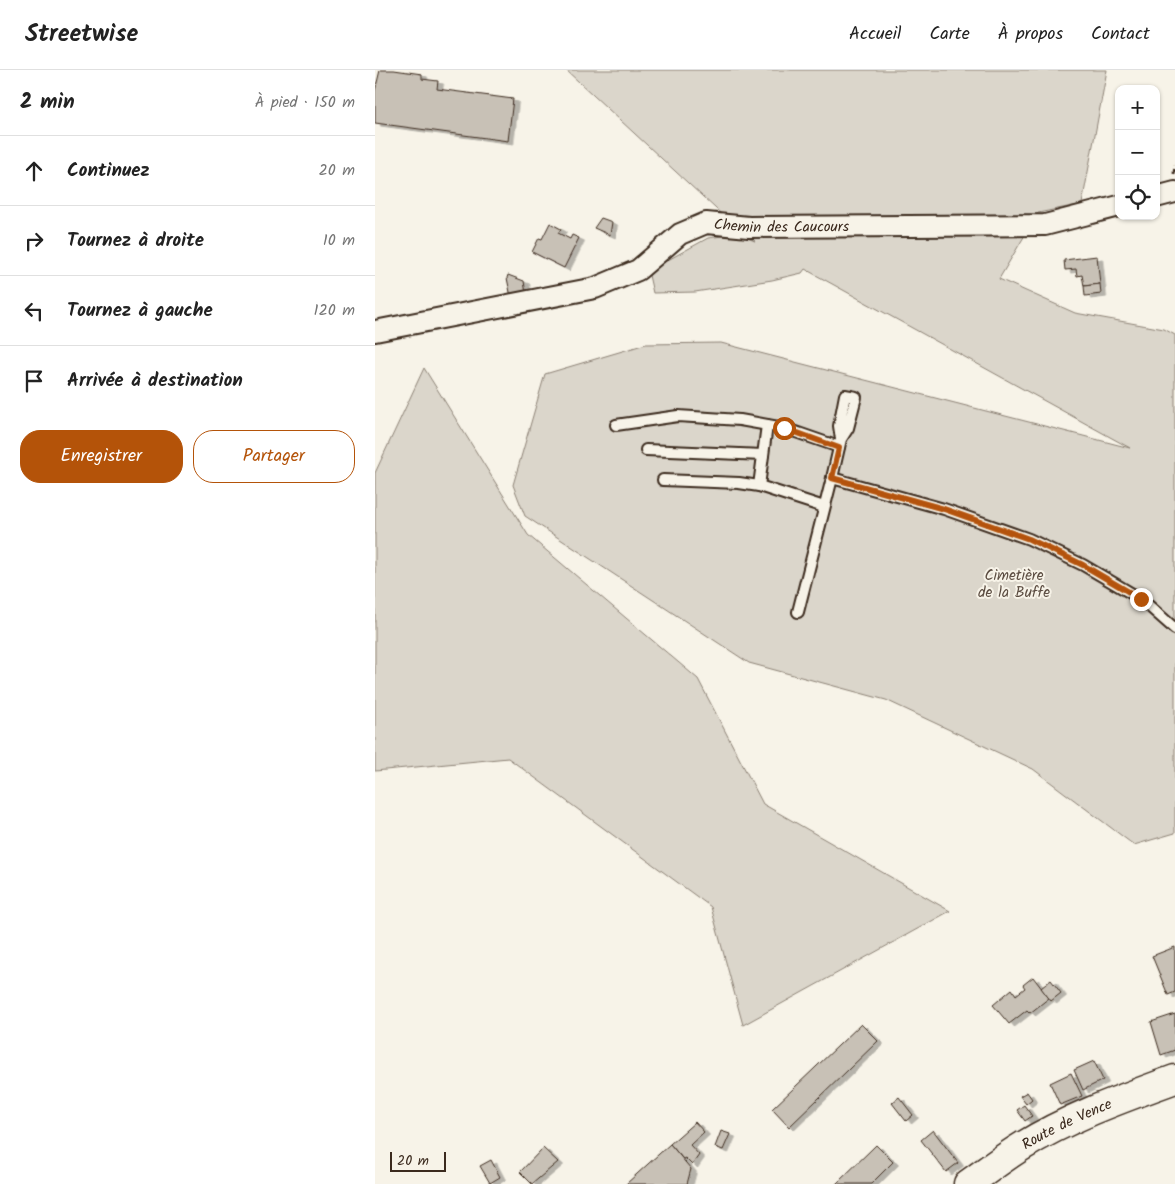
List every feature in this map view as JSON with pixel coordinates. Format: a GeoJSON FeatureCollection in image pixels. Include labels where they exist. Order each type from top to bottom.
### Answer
{"type":"FeatureCollection","features":[{"type":"Feature","properties":{"kind":"main road","name":"Route de Vence"},"geometry":{"type":"LineString","coordinates":[[968,1184],[1022,1146],[1102,1106],[1175,1079]]}},
{"type":"Feature","properties":{"kind":"street"},"geometry":{"type":"LineString","coordinates":[[1160,196],[1175,192]]}},
{"type":"Feature","properties":{"kind":"street","name":"Chemin des Caucours"},"geometry":{"type":"LineString","coordinates":[[375,330],[595,288],[638,270],[680,234],[706,223],[749,227],[1045,225],[1115,207]]}},
{"type":"Feature","properties":{"kind":"lane"},"geometry":{"type":"LineString","coordinates":[[616,425],[678,416],[740,420],[784,428],[840,443],[798,612]]}},
{"type":"Feature","properties":{"kind":"lane"},"geometry":{"type":"LineString","coordinates":[[759,486],[767,425]]}},
{"type":"Feature","properties":{"kind":"lane"},"geometry":{"type":"LineString","coordinates":[[646,450],[763,455]]}},
{"type":"Feature","properties":{"kind":"lane"},"geometry":{"type":"LineString","coordinates":[[832,478],[944,509],[1029,539],[1083,565],[1141,599],[1175,630]]}},
{"type":"Feature","properties":{"kind":"lane"},"geometry":{"type":"LineString","coordinates":[[663,480],[739,483],[759,486],[824,508]]}},
{"type":"Feature","properties":{"kind":"green space","name":"Cimetière de la Buffe"},"geometry":{"type":"Polygon","coordinates":[[[566,70],[1107,70],[1082,204],[1038,213],[999,279],[1075,313],[1164,329],[1175,335],[1175,833],[1134,845],[1033,769],[886,700],[749,663],[525,516],[513,485],[545,374],[646,344],[721,343],[1130,448],[805,269],[802,273],[772,280],[695,292],[653,293],[648,271],[708,238],[736,234],[755,241],[743,234],[566,70]]]}},
{"type":"Feature","properties":{"kind":"green space"},"geometry":{"type":"Polygon","coordinates":[[[424,368],[528,535],[698,679],[763,804],[950,911],[743,1025],[711,907],[508,758],[375,771],[375,473],[424,368]]]}},
{"type":"Feature","properties":{"kind":"building"},"geometry":{"type":"Polygon","coordinates":[[[380,70],[422,74],[422,79],[438,81],[437,89],[513,99],[508,141],[375,123],[375,91],[380,70]]]}},
{"type":"Feature","properties":{"kind":"building"},"geometry":{"type":"Polygon","coordinates":[[[601,218],[612,222],[610,235],[594,228],[601,218]]]}},
{"type":"Feature","properties":{"kind":"building"},"geometry":{"type":"Polygon","coordinates":[[[550,223],[561,229],[558,233],[570,239],[572,235],[579,238],[564,268],[532,252],[539,238],[542,239],[550,223]]]}},
{"type":"Feature","properties":{"kind":"building"},"geometry":{"type":"Polygon","coordinates":[[[1097,256],[1100,284],[1084,286],[1082,275],[1077,276],[1076,269],[1065,270],[1064,260],[1097,256]]]}},
{"type":"Feature","properties":{"kind":"building"},"geometry":{"type":"Polygon","coordinates":[[[508,275],[524,281],[526,294],[511,297],[508,275]]]}},
{"type":"Feature","properties":{"kind":"building"},"geometry":{"type":"Polygon","coordinates":[[[1100,284],[1101,294],[1085,296],[1084,286],[1100,284]]]}},
{"type":"Feature","properties":{"kind":"building"},"geometry":{"type":"Polygon","coordinates":[[[1175,947],[1175,992],[1168,995],[1152,956],[1175,947]]]}},
{"type":"Feature","properties":{"kind":"building"},"geometry":{"type":"Polygon","coordinates":[[[1033,977],[1049,998],[1030,1013],[1027,1010],[1009,1024],[993,1005],[1012,989],[1016,995],[1025,988],[1023,985],[1033,977]]]}},
{"type":"Feature","properties":{"kind":"building"},"geometry":{"type":"Polygon","coordinates":[[[1051,980],[1061,993],[1051,1001],[1041,988],[1051,980]]]}},
{"type":"Feature","properties":{"kind":"building"},"geometry":{"type":"Polygon","coordinates":[[[1175,1014],[1175,1050],[1161,1055],[1151,1022],[1175,1014]]]}},
{"type":"Feature","properties":{"kind":"building"},"geometry":{"type":"Polygon","coordinates":[[[861,1024],[878,1041],[789,1127],[772,1109],[861,1024]]]}},
{"type":"Feature","properties":{"kind":"building"},"geometry":{"type":"Polygon","coordinates":[[[1094,1061],[1103,1080],[1083,1090],[1074,1070],[1094,1061]]]}},
{"type":"Feature","properties":{"kind":"building"},"geometry":{"type":"Polygon","coordinates":[[[1071,1073],[1082,1096],[1060,1105],[1050,1083],[1071,1073]]]}},
{"type":"Feature","properties":{"kind":"building"},"geometry":{"type":"Polygon","coordinates":[[[1027,1092],[1032,1099],[1026,1104],[1020,1096],[1027,1092]]]}},
{"type":"Feature","properties":{"kind":"building"},"geometry":{"type":"Polygon","coordinates":[[[899,1097],[913,1115],[906,1121],[892,1103],[899,1097]]]}},
{"type":"Feature","properties":{"kind":"building"},"geometry":{"type":"Polygon","coordinates":[[[1024,1105],[1032,1116],[1025,1121],[1017,1110],[1024,1105]]]}},
{"type":"Feature","properties":{"kind":"building"},"geometry":{"type":"Polygon","coordinates":[[[695,1122],[704,1132],[690,1145],[699,1155],[692,1165],[685,1158],[683,1159],[670,1144],[695,1122]]]}},
{"type":"Feature","properties":{"kind":"building"},"geometry":{"type":"Polygon","coordinates":[[[933,1130],[958,1163],[946,1172],[921,1140],[933,1130]]]}},
{"type":"Feature","properties":{"kind":"building"},"geometry":{"type":"Polygon","coordinates":[[[721,1131],[730,1134],[723,1150],[715,1147],[721,1131]]]}},
{"type":"Feature","properties":{"kind":"building"},"geometry":{"type":"Polygon","coordinates":[[[670,1144],[691,1169],[687,1184],[626,1184],[670,1144]]]}},
{"type":"Feature","properties":{"kind":"building"},"geometry":{"type":"Polygon","coordinates":[[[876,1145],[893,1162],[871,1184],[836,1184],[876,1145]]]}},
{"type":"Feature","properties":{"kind":"building"},"geometry":{"type":"Polygon","coordinates":[[[543,1148],[558,1162],[532,1184],[520,1172],[543,1148]]]}},
{"type":"Feature","properties":{"kind":"building"},"geometry":{"type":"Polygon","coordinates":[[[491,1160],[500,1177],[490,1183],[480,1166],[491,1160]]]}},
{"type":"Feature","properties":{"kind":"route"},"geometry":{"type":"LineString","coordinates":[[784,428],[839,448],[832,478],[944,509],[1029,539],[1083,565],[1141,599]]}}]}
